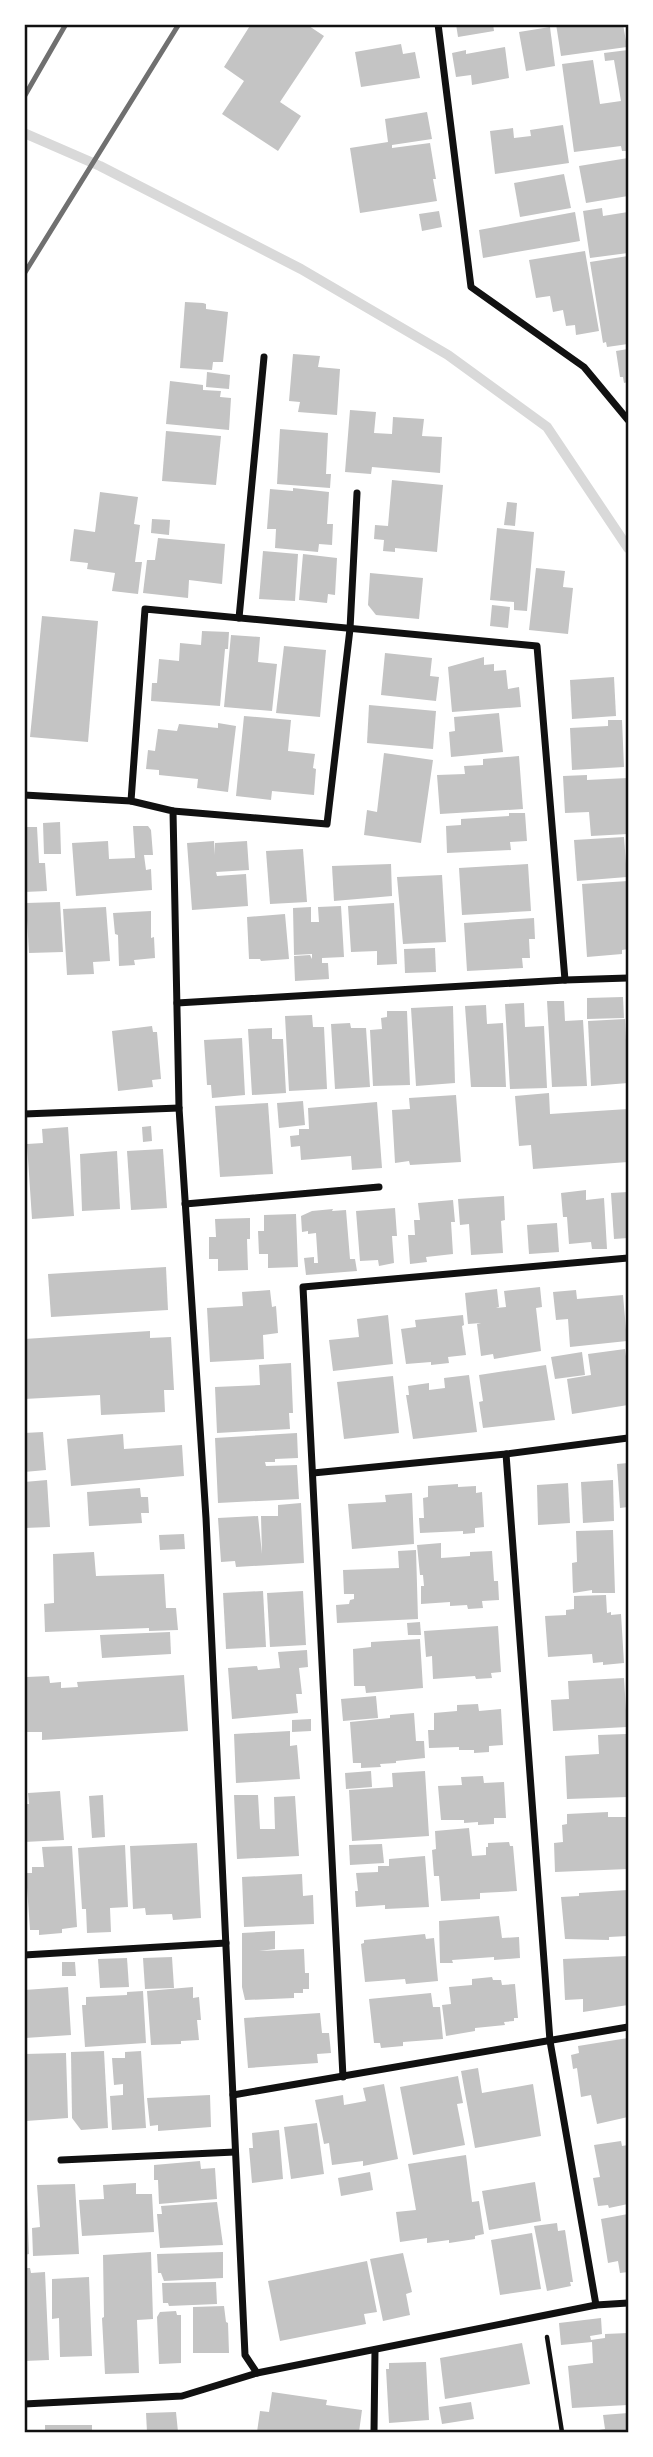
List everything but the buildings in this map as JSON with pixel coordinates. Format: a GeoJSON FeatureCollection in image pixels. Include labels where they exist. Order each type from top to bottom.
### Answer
{"type":"FeatureCollection","features":[{"type":"Feature","properties":{"kind":"street"},"geometry":{"type":"LineString","coordinates":[[438,24],[471,288],[584,367],[628,420]]}},
{"type":"Feature","properties":{"kind":"street"},"geometry":{"type":"LineString","coordinates":[[239,618],[264,357]]}},
{"type":"Feature","properties":{"kind":"street"},"geometry":{"type":"LineString","coordinates":[[24,795],[131,801],[173,811],[327,824],[350,629],[357,493]]}},
{"type":"Feature","properties":{"kind":"street"},"geometry":{"type":"LineString","coordinates":[[131,801],[145,609],[537,646],[565,980]]}},
{"type":"Feature","properties":{"kind":"street"},"geometry":{"type":"LineString","coordinates":[[173,811],[179,1108],[206,1518],[245,2355],[257,2374]]}},
{"type":"Feature","properties":{"kind":"street"},"geometry":{"type":"LineString","coordinates":[[177,1003],[628,978]]}},
{"type":"Feature","properties":{"kind":"street"},"geometry":{"type":"LineString","coordinates":[[24,1114],[179,1108]]}},
{"type":"Feature","properties":{"kind":"street"},"geometry":{"type":"LineString","coordinates":[[185,1204],[379,1187]]}},
{"type":"Feature","properties":{"kind":"street"},"geometry":{"type":"LineString","coordinates":[[343,2077],[303,1287],[628,1258]]}},
{"type":"Feature","properties":{"kind":"street"},"geometry":{"type":"LineString","coordinates":[[313,1473],[506,1454],[628,1438]]}},
{"type":"Feature","properties":{"kind":"street"},"geometry":{"type":"LineString","coordinates":[[506,1454],[550,2042],[596,2305]]}},
{"type":"Feature","properties":{"kind":"street"},"geometry":{"type":"LineString","coordinates":[[24,1955],[226,1942]]}},
{"type":"Feature","properties":{"kind":"street"},"geometry":{"type":"LineString","coordinates":[[233,2095],[628,2027]]}},
{"type":"Feature","properties":{"kind":"street"},"geometry":{"type":"LineString","coordinates":[[61,2160],[235,2152]]}},
{"type":"Feature","properties":{"kind":"street"},"geometry":{"type":"LineString","coordinates":[[24,2404],[182,2396],[257,2374],[596,2305],[628,2303]]}},
{"type":"Feature","properties":{"kind":"street"},"geometry":{"type":"LineString","coordinates":[[374,2432],[375,2350]]}},
{"type":"Feature","properties":{"kind":"path"},"geometry":{"type":"LineString","coordinates":[[544,2315],[562,2432]]}},
{"type":"Feature","properties":{"kind":"waterway"},"geometry":{"type":"LineString","coordinates":[[24,133],[100,166],[301,269],[448,355],[547,427],[628,548]]}},
{"type":"Feature","properties":{"kind":"railway"},"geometry":{"type":"LineString","coordinates":[[24,97],[66,24]]}},
{"type":"Feature","properties":{"kind":"railway"},"geometry":{"type":"LineString","coordinates":[[24,274],[179,24]]}}]}
